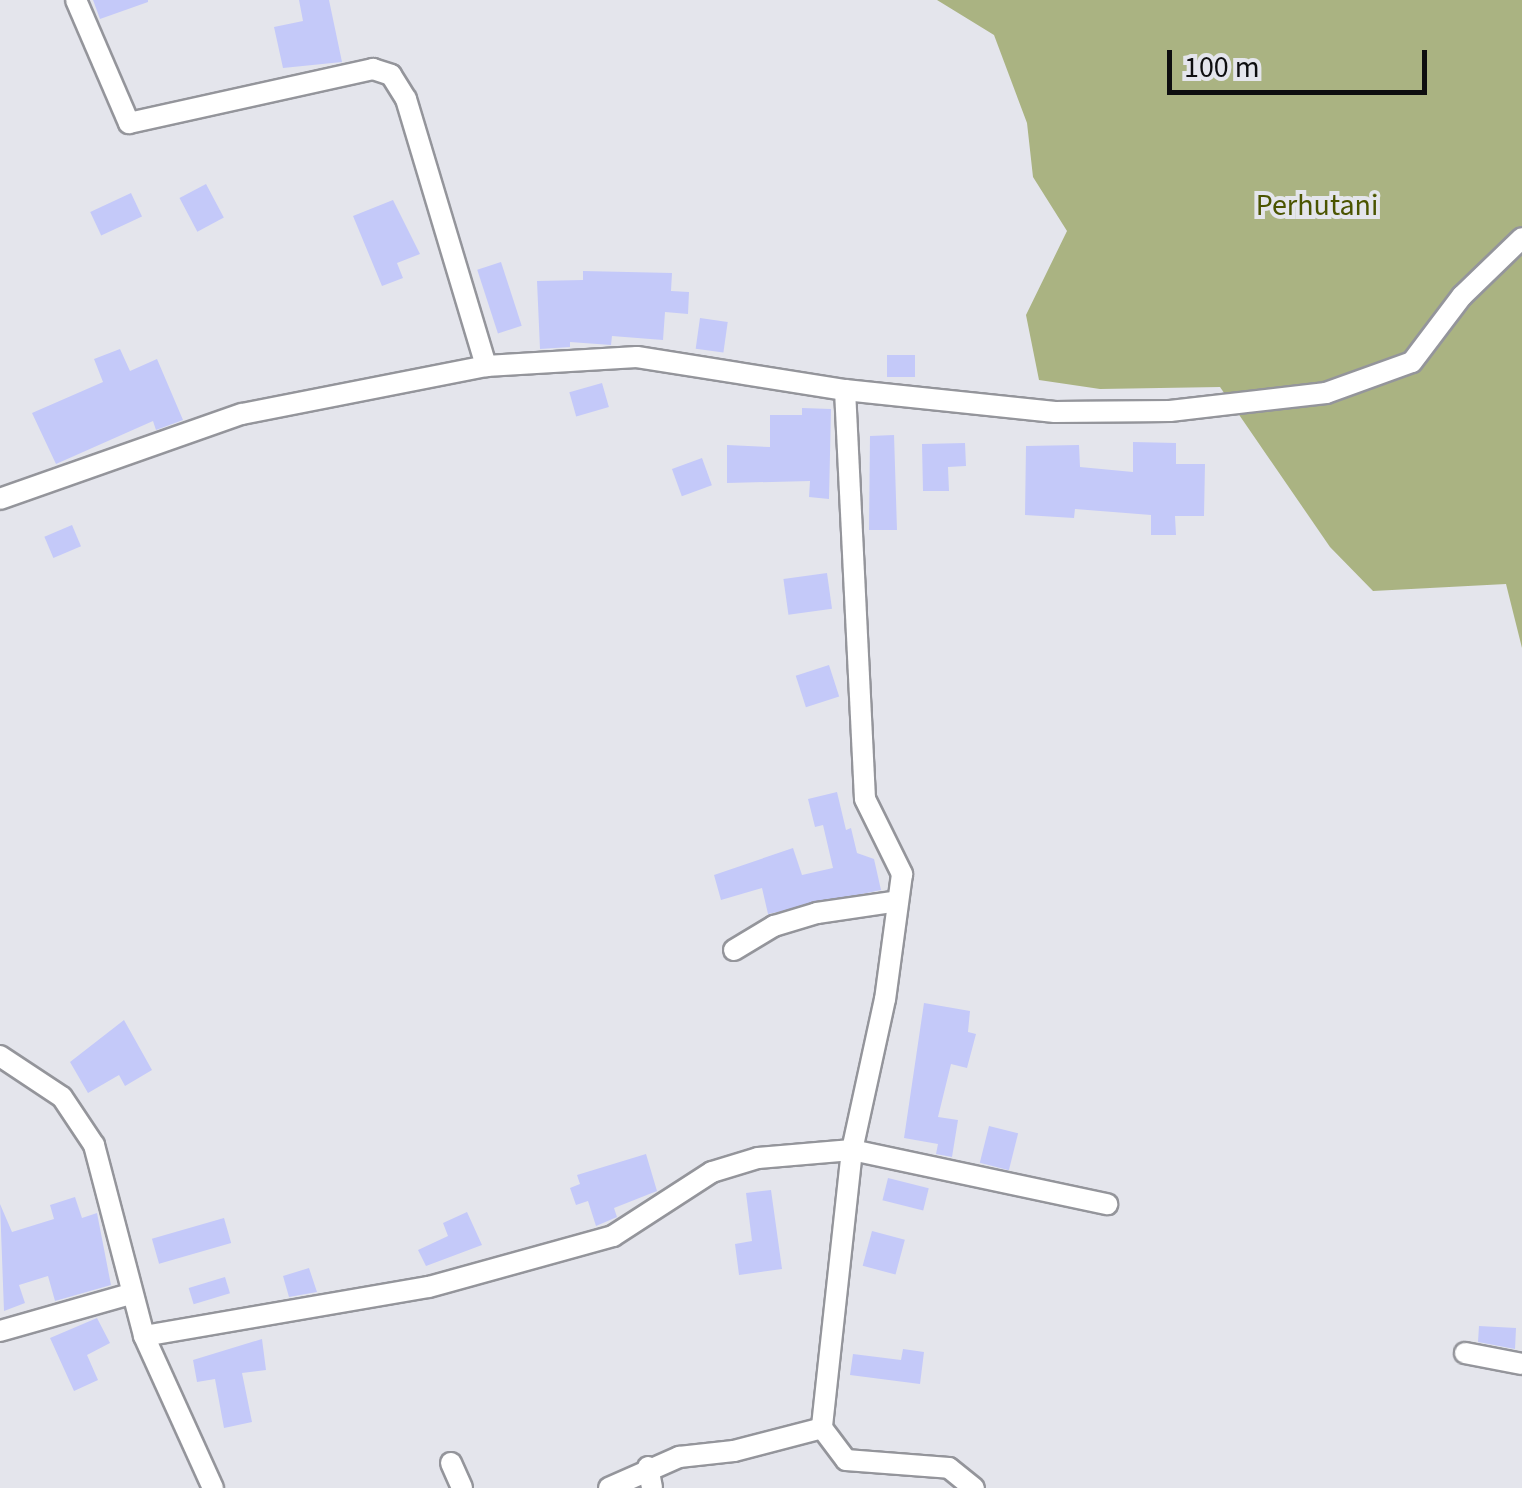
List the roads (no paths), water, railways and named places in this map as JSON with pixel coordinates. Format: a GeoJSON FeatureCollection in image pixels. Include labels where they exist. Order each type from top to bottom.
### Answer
{"type":"FeatureCollection","features":[{"type":"Feature","properties":{"kind":"street"},"geometry":{"type":"LineString","coordinates":[[76,0],[129,122],[374,69],[391,75],[406,99],[486,366]]}},
{"type":"Feature","properties":{"kind":"street"},"geometry":{"type":"LineString","coordinates":[[0,499],[242,414],[486,366],[637,357],[845,390],[1055,412],[1170,411],[1326,393],[1412,362],[1462,296],[1522,238]]}},
{"type":"Feature","properties":{"kind":"street"},"geometry":{"type":"LineString","coordinates":[[845,390],[864,799],[902,874],[852,1150],[832,1292],[822,1428],[846,1460],[949,1468],[974,1488]]}},
{"type":"Feature","properties":{"kind":"street"},"geometry":{"type":"LineString","coordinates":[[734,950],[803,918],[898,902]]}},
{"type":"Feature","properties":{"kind":"street"},"geometry":{"type":"LineString","coordinates":[[0,1056],[62,1097],[82,1124],[102,1172],[130,1294],[144,1336],[213,1488]]}},
{"type":"Feature","properties":{"kind":"street"},"geometry":{"type":"LineString","coordinates":[[144,1336],[429,1287],[613,1236],[712,1172],[758,1158],[852,1150],[1107,1204]]}},
{"type":"Feature","properties":{"kind":"street"},"geometry":{"type":"LineString","coordinates":[[0,1331],[130,1294]]}},
{"type":"Feature","properties":{"kind":"street"},"geometry":{"type":"LineString","coordinates":[[1465,1353],[1522,1364]]}},
{"type":"Feature","properties":{"kind":"street"},"geometry":{"type":"LineString","coordinates":[[609,1488],[822,1428]]}},
{"type":"Feature","properties":{"kind":"street"},"geometry":{"type":"LineString","coordinates":[[450,1463],[462,1488]]}},
{"type":"Feature","properties":{"kind":"park label","name":"Perhutani"},"geometry":{"type":"Point","coordinates":[1317,206]}}]}
